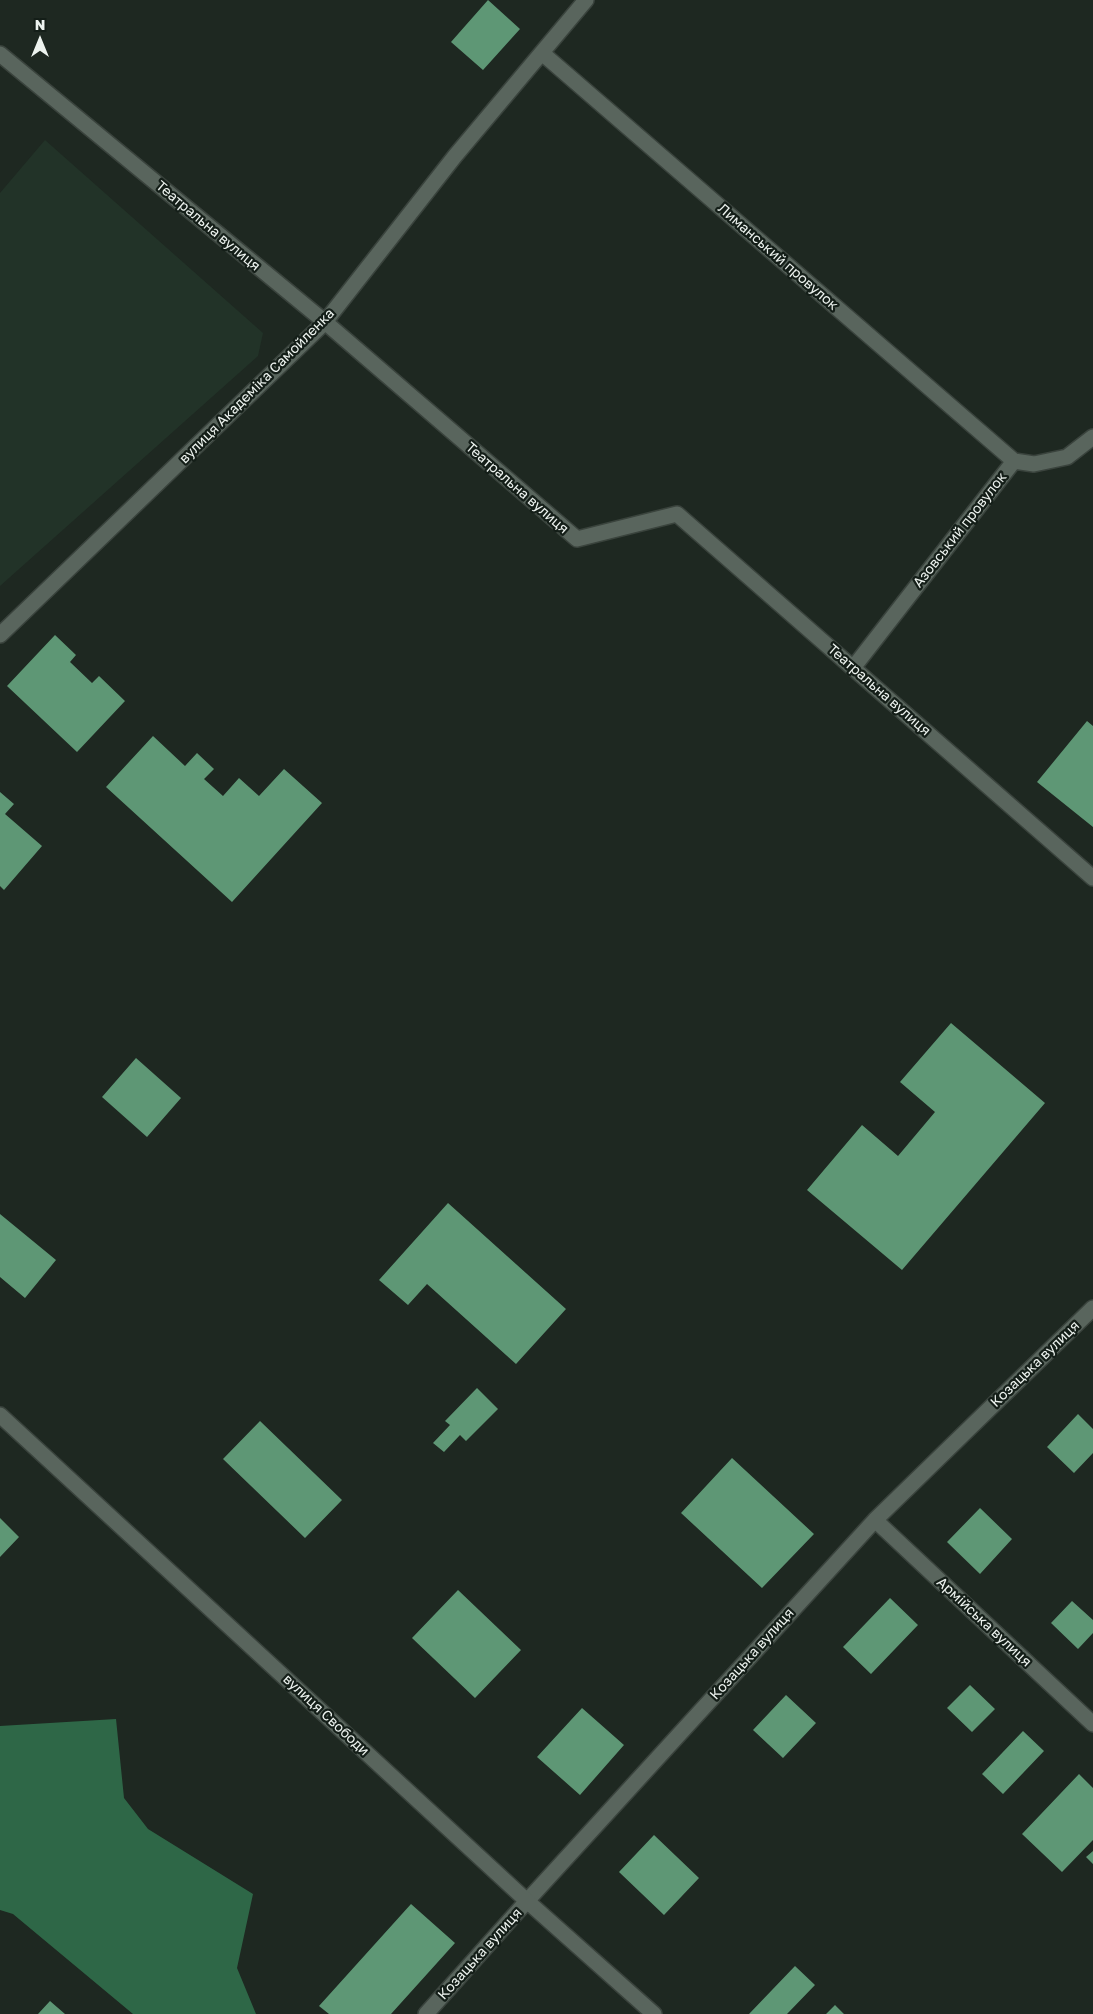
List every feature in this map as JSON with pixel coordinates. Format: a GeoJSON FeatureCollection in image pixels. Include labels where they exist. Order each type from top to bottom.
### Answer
{"type":"FeatureCollection","features":[{"type":"Feature","properties":{"kind":"street","name":"вулиця Академіка Самойленка"},"geometry":{"type":"LineString","coordinates":[[0,635],[325,322],[455,156],[586,0]]}},
{"type":"Feature","properties":{"kind":"street","name":"Лиманський провулок"},"geometry":{"type":"LineString","coordinates":[[542,53],[1014,461]]}},
{"type":"Feature","properties":{"kind":"street","name":"Театральна вулиця"},"geometry":{"type":"LineString","coordinates":[[0,54],[325,322],[577,539],[677,514],[1093,878]]}},
{"type":"Feature","properties":{"kind":"street","name":"Азовський провулок"},"geometry":{"type":"LineString","coordinates":[[853,668],[1014,461],[1034,464],[1068,457],[1093,437]]}},
{"type":"Feature","properties":{"kind":"street","name":"Козацька вулиця"},"geometry":{"type":"LineString","coordinates":[[426,2014],[875,1520],[1093,1308]]}},
{"type":"Feature","properties":{"kind":"street","name":"вулиця Свободи"},"geometry":{"type":"LineString","coordinates":[[0,1415],[527,1901],[654,2014]]}},
{"type":"Feature","properties":{"kind":"street","name":"Армійська вулиця"},"geometry":{"type":"LineString","coordinates":[[875,1520],[1093,1724]]}},
{"type":"Feature","properties":{"kind":"shaded area"},"geometry":{"type":"Polygon","coordinates":[[[45,140],[263,333],[258,356],[0,586],[0,193],[45,140]]]}},
{"type":"Feature","properties":{"kind":"green space"},"geometry":{"type":"Polygon","coordinates":[[[116,1719],[124,1798],[148,1829],[253,1894],[237,1968],[256,2014],[133,2014],[13,1914],[0,1910],[0,1726],[116,1719]]]}},
{"type":"Feature","properties":{"kind":"building"},"geometry":{"type":"Polygon","coordinates":[[[488,0],[520,29],[483,70],[451,42],[488,0]]]}},
{"type":"Feature","properties":{"kind":"building"},"geometry":{"type":"Polygon","coordinates":[[[55,635],[76,655],[70,662],[92,683],[99,676],[125,701],[77,752],[7,686],[55,635]]]}},
{"type":"Feature","properties":{"kind":"building"},"geometry":{"type":"Polygon","coordinates":[[[1087,721],[1093,726],[1093,827],[1037,782],[1087,721]]]}},
{"type":"Feature","properties":{"kind":"building"},"geometry":{"type":"Polygon","coordinates":[[[153,736],[185,766],[197,753],[214,769],[204,779],[223,796],[239,778],[259,796],[284,769],[322,803],[232,902],[106,787],[153,736]]]}},
{"type":"Feature","properties":{"kind":"building"},"geometry":{"type":"Polygon","coordinates":[[[0,792],[14,804],[5,814],[42,846],[4,890],[0,886],[0,792]]]}},
{"type":"Feature","properties":{"kind":"building"},"geometry":{"type":"Polygon","coordinates":[[[951,1023],[1045,1103],[902,1270],[807,1190],[862,1125],[898,1156],[935,1112],[900,1082],[951,1023]]]}},
{"type":"Feature","properties":{"kind":"building"},"geometry":{"type":"Polygon","coordinates":[[[136,1058],[181,1098],[147,1137],[102,1097],[136,1058]]]}},
{"type":"Feature","properties":{"kind":"building"},"geometry":{"type":"Polygon","coordinates":[[[448,1203],[566,1309],[516,1364],[427,1284],[408,1305],[379,1280],[448,1203]]]}},
{"type":"Feature","properties":{"kind":"building"},"geometry":{"type":"Polygon","coordinates":[[[0,1214],[56,1260],[25,1298],[0,1277],[0,1214]]]}},
{"type":"Feature","properties":{"kind":"building"},"geometry":{"type":"Polygon","coordinates":[[[477,1388],[498,1409],[466,1441],[460,1435],[444,1452],[433,1443],[450,1425],[445,1421],[477,1388]]]}},
{"type":"Feature","properties":{"kind":"building"},"geometry":{"type":"Polygon","coordinates":[[[1078,1414],[1093,1429],[1093,1453],[1074,1473],[1047,1447],[1078,1414]]]}},
{"type":"Feature","properties":{"kind":"building"},"geometry":{"type":"Polygon","coordinates":[[[260,1421],[342,1500],[305,1538],[223,1459],[260,1421]]]}},
{"type":"Feature","properties":{"kind":"building"},"geometry":{"type":"Polygon","coordinates":[[[732,1458],[814,1534],[762,1588],[681,1513],[732,1458]]]}},
{"type":"Feature","properties":{"kind":"building"},"geometry":{"type":"Polygon","coordinates":[[[980,1508],[1012,1539],[980,1574],[947,1542],[980,1508]]]}},
{"type":"Feature","properties":{"kind":"building"},"geometry":{"type":"Polygon","coordinates":[[[0,1518],[19,1537],[0,1557],[0,1518]]]}},
{"type":"Feature","properties":{"kind":"building"},"geometry":{"type":"Polygon","coordinates":[[[458,1590],[521,1650],[475,1698],[412,1638],[458,1590]]]}},
{"type":"Feature","properties":{"kind":"building"},"geometry":{"type":"Polygon","coordinates":[[[890,1598],[918,1625],[871,1674],[843,1647],[890,1598]]]}},
{"type":"Feature","properties":{"kind":"building"},"geometry":{"type":"Polygon","coordinates":[[[1072,1601],[1093,1620],[1093,1633],[1078,1649],[1051,1623],[1072,1601]]]}},
{"type":"Feature","properties":{"kind":"building"},"geometry":{"type":"Polygon","coordinates":[[[970,1685],[995,1709],[972,1732],[947,1708],[970,1685]]]}},
{"type":"Feature","properties":{"kind":"building"},"geometry":{"type":"Polygon","coordinates":[[[786,1695],[816,1723],[783,1758],[753,1730],[786,1695]]]}},
{"type":"Feature","properties":{"kind":"building"},"geometry":{"type":"Polygon","coordinates":[[[582,1708],[624,1745],[580,1795],[537,1757],[582,1708]]]}},
{"type":"Feature","properties":{"kind":"building"},"geometry":{"type":"Polygon","coordinates":[[[1023,1731],[1044,1751],[1003,1794],[982,1774],[1023,1731]]]}},
{"type":"Feature","properties":{"kind":"building"},"geometry":{"type":"Polygon","coordinates":[[[1079,1774],[1093,1788],[1093,1840],[1062,1872],[1022,1834],[1079,1774]]]}},
{"type":"Feature","properties":{"kind":"building"},"geometry":{"type":"Polygon","coordinates":[[[654,1835],[699,1878],[664,1915],[619,1872],[654,1835]]]}},
{"type":"Feature","properties":{"kind":"building"},"geometry":{"type":"Polygon","coordinates":[[[1093,1851],[1093,1864],[1086,1857],[1093,1851]]]}},
{"type":"Feature","properties":{"kind":"building"},"geometry":{"type":"Polygon","coordinates":[[[411,1904],[455,1943],[391,2014],[329,2014],[319,2006],[411,1904]]]}},
{"type":"Feature","properties":{"kind":"building"},"geometry":{"type":"Polygon","coordinates":[[[795,1966],[815,1985],[787,2014],[749,2014],[795,1966]]]}},
{"type":"Feature","properties":{"kind":"building"},"geometry":{"type":"Polygon","coordinates":[[[50,2001],[65,2014],[38,2014],[50,2001]]]}},
{"type":"Feature","properties":{"kind":"building"},"geometry":{"type":"Polygon","coordinates":[[[835,2005],[844,2014],[826,2014],[835,2005]]]}}]}
